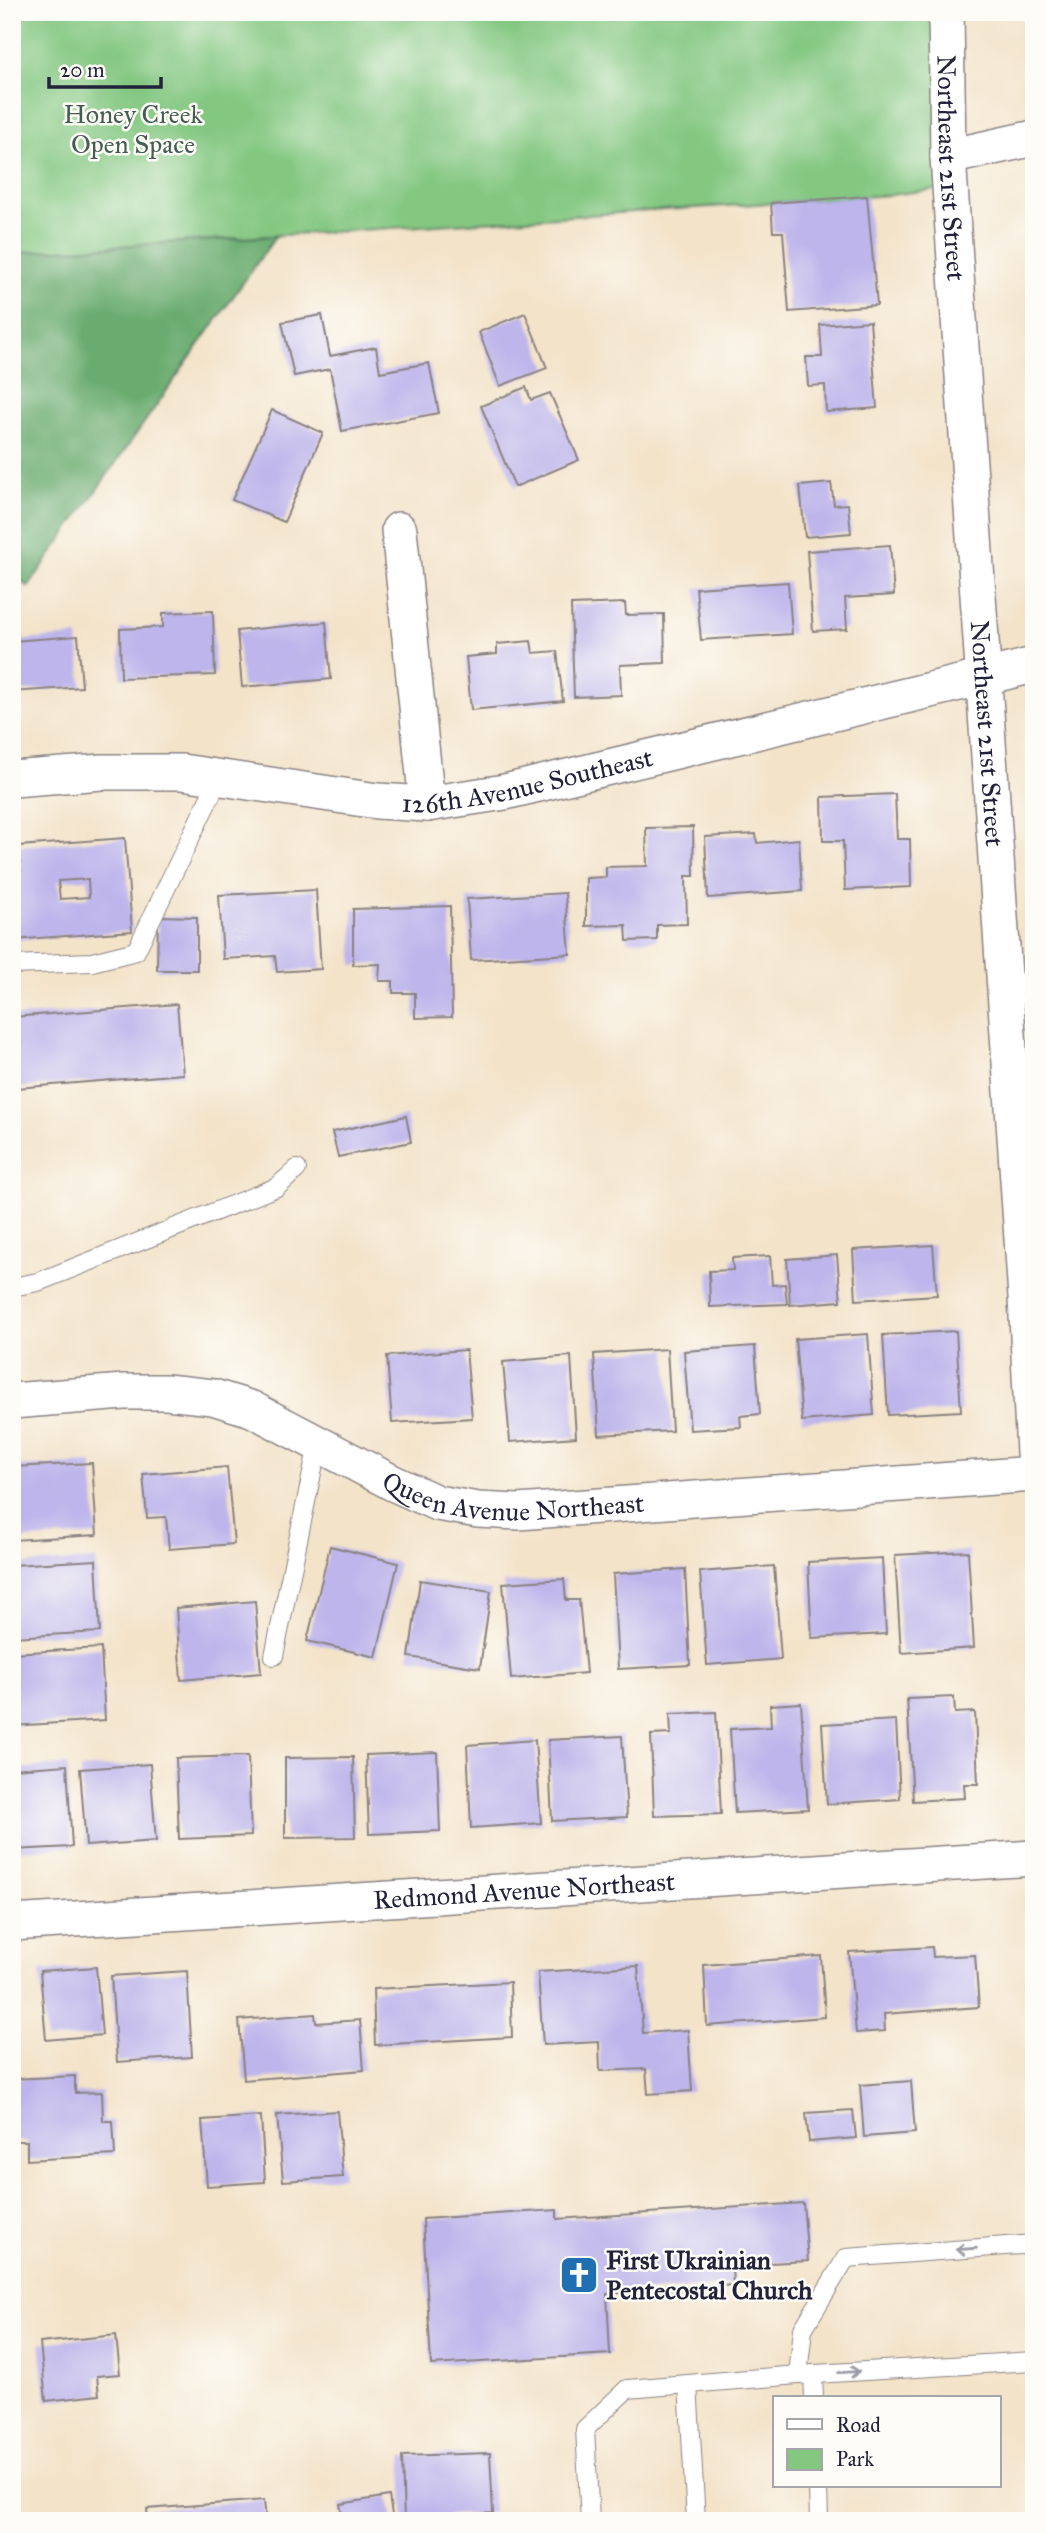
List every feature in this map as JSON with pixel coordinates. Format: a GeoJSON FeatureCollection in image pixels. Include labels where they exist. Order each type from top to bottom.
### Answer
{"type":"FeatureCollection","features":[{"type":"Feature","properties":{"kind":"street","name":"Northeast 21st Street"},"geometry":{"type":"LineString","coordinates":[[946,12],[948,157],[984,678],[1019,985],[1034,1453]]}},
{"type":"Feature","properties":{"kind":"street"},"geometry":{"type":"LineString","coordinates":[[948,157],[1034,138]]}},
{"type":"Feature","properties":{"kind":"street"},"geometry":{"type":"LineString","coordinates":[[399,530],[427,804]]}},
{"type":"Feature","properties":{"kind":"street","name":"126th Avenue Southeast"},"geometry":{"type":"LineString","coordinates":[[12,779],[102,772],[182,772],[377,801],[427,804],[505,792],[1034,665]]}},
{"type":"Feature","properties":{"kind":"street","name":"Queen Avenue Northeast"},"geometry":{"type":"LineString","coordinates":[[12,1401],[124,1392],[166,1392],[214,1397],[252,1409],[393,1483],[437,1503],[478,1510],[518,1512],[1034,1474]]}},
{"type":"Feature","properties":{"kind":"street","name":"Redmond Avenue Northeast"},"geometry":{"type":"LineString","coordinates":[[12,1923],[1034,1858]]}},
{"type":"Feature","properties":{"kind":"lane"},"geometry":{"type":"LineString","coordinates":[[12,965],[92,962],[136,951],[219,778]]}},
{"type":"Feature","properties":{"kind":"lane"},"geometry":{"type":"LineString","coordinates":[[12,1287],[38,1282],[277,1187],[297,1169]]}},
{"type":"Feature","properties":{"kind":"lane"},"geometry":{"type":"LineString","coordinates":[[274,1656],[318,1444]]}},
{"type":"Feature","properties":{"kind":"lane"},"geometry":{"type":"LineString","coordinates":[[813,2396],[805,2375],[803,2329],[846,2258],[1034,2244]]}},
{"type":"Feature","properties":{"kind":"lane"},"geometry":{"type":"LineString","coordinates":[[590,2521],[585,2429],[628,2389],[1034,2361]]}},
{"type":"Feature","properties":{"kind":"lane"},"geometry":{"type":"LineString","coordinates":[[688,2384],[696,2521]]}},
{"type":"Feature","properties":{"kind":"lane"},"geometry":{"type":"LineString","coordinates":[[818,2488],[819,2521]]}},
{"type":"Feature","properties":{"kind":"green space","name":"Honey Creek Open Space"},"geometry":{"type":"Polygon","coordinates":[[[12,12],[936,12],[946,188],[891,195],[12,253],[12,12]]]}},
{"type":"Feature","properties":{"kind":"green space"},"geometry":{"type":"Polygon","coordinates":[[[276,236],[28,587],[12,573],[12,253],[276,236]]]}},
{"type":"Feature","properties":{"kind":"building"},"geometry":{"type":"Polygon","coordinates":[[[867,196],[877,305],[789,312],[783,232],[773,232],[771,203],[867,196]]]}},
{"type":"Feature","properties":{"kind":"building"},"geometry":{"type":"Polygon","coordinates":[[[525,313],[547,368],[500,386],[479,332],[525,313]]]}},
{"type":"Feature","properties":{"kind":"building"},"geometry":{"type":"Polygon","coordinates":[[[322,315],[330,356],[376,347],[380,372],[429,363],[439,413],[342,431],[330,369],[294,376],[282,322],[322,315]]]}},
{"type":"Feature","properties":{"kind":"building"},"geometry":{"type":"Polygon","coordinates":[[[870,321],[877,408],[826,412],[825,385],[808,386],[806,357],[822,357],[820,325],[870,321]]]}},
{"type":"Feature","properties":{"kind":"building"},"geometry":{"type":"Polygon","coordinates":[[[526,387],[531,400],[550,393],[579,460],[515,487],[481,406],[526,387]]]}},
{"type":"Feature","properties":{"kind":"building"},"geometry":{"type":"Polygon","coordinates":[[[272,410],[323,433],[284,522],[232,500],[272,410]]]}},
{"type":"Feature","properties":{"kind":"building"},"geometry":{"type":"Polygon","coordinates":[[[831,483],[834,505],[848,504],[851,533],[805,537],[800,486],[831,483]]]}},
{"type":"Feature","properties":{"kind":"building"},"geometry":{"type":"Polygon","coordinates":[[[890,545],[894,595],[845,598],[847,629],[813,631],[807,551],[890,545]]]}},
{"type":"Feature","properties":{"kind":"building"},"geometry":{"type":"Polygon","coordinates":[[[788,582],[792,634],[701,640],[696,588],[788,582]]]}},
{"type":"Feature","properties":{"kind":"building"},"geometry":{"type":"Polygon","coordinates":[[[625,603],[626,615],[664,614],[665,663],[620,665],[621,695],[574,697],[571,605],[625,603]]]}},
{"type":"Feature","properties":{"kind":"building"},"geometry":{"type":"Polygon","coordinates":[[[213,611],[215,675],[121,678],[120,629],[163,627],[163,613],[213,611]]]}},
{"type":"Feature","properties":{"kind":"building"},"geometry":{"type":"Polygon","coordinates":[[[326,622],[331,679],[242,687],[237,631],[326,622]]]}},
{"type":"Feature","properties":{"kind":"building"},"geometry":{"type":"Polygon","coordinates":[[[78,636],[82,687],[12,692],[12,641],[78,636]]]}},
{"type":"Feature","properties":{"kind":"building"},"geometry":{"type":"Polygon","coordinates":[[[531,641],[533,653],[557,651],[563,701],[471,710],[466,657],[497,654],[497,644],[531,641]]]}},
{"type":"Feature","properties":{"kind":"building"},"geometry":{"type":"Polygon","coordinates":[[[895,794],[897,839],[910,839],[911,887],[845,890],[843,841],[823,841],[822,797],[895,794]]]}},
{"type":"Feature","properties":{"kind":"building"},"geometry":{"type":"Polygon","coordinates":[[[693,827],[694,876],[686,876],[687,924],[657,925],[657,940],[627,941],[626,925],[586,926],[586,878],[606,877],[606,867],[647,866],[646,828],[693,827]]]}},
{"type":"Feature","properties":{"kind":"building"},"geometry":{"type":"Polygon","coordinates":[[[756,834],[757,843],[799,839],[802,891],[708,898],[705,837],[756,834]]]}},
{"type":"Feature","properties":{"kind":"building"},"geometry":{"type":"Polygon","coordinates":[[[125,838],[132,931],[13,940],[12,873],[21,872],[19,846],[125,838]],[[88,879],[58,881],[60,899],[89,897],[88,879]]]}},
{"type":"Feature","properties":{"kind":"building"},"geometry":{"type":"Polygon","coordinates":[[[316,890],[321,969],[277,972],[275,956],[223,959],[219,895],[316,890]]]}},
{"type":"Feature","properties":{"kind":"building"},"geometry":{"type":"Polygon","coordinates":[[[565,893],[570,954],[471,960],[467,899],[565,893]]]}},
{"type":"Feature","properties":{"kind":"building"},"geometry":{"type":"Polygon","coordinates":[[[450,906],[452,1017],[415,1018],[415,993],[393,993],[393,981],[379,981],[380,964],[353,965],[353,909],[450,906]]]}},
{"type":"Feature","properties":{"kind":"building"},"geometry":{"type":"Polygon","coordinates":[[[158,916],[197,917],[197,970],[157,970],[158,916]]]}},
{"type":"Feature","properties":{"kind":"building"},"geometry":{"type":"Polygon","coordinates":[[[177,1004],[183,1074],[17,1088],[12,1017],[177,1004]]]}},
{"type":"Feature","properties":{"kind":"building"},"geometry":{"type":"Polygon","coordinates":[[[406,1116],[411,1142],[338,1157],[332,1132],[406,1116]]]}},
{"type":"Feature","properties":{"kind":"building"},"geometry":{"type":"Polygon","coordinates":[[[933,1245],[937,1295],[856,1300],[853,1250],[933,1245]]]}},
{"type":"Feature","properties":{"kind":"building"},"geometry":{"type":"Polygon","coordinates":[[[837,1255],[841,1301],[790,1305],[787,1259],[837,1255]]]}},
{"type":"Feature","properties":{"kind":"building"},"geometry":{"type":"Polygon","coordinates":[[[770,1256],[772,1285],[785,1284],[787,1304],[710,1307],[709,1271],[733,1270],[732,1258],[770,1256]]]}},
{"type":"Feature","properties":{"kind":"building"},"geometry":{"type":"Polygon","coordinates":[[[956,1331],[961,1411],[888,1415],[883,1335],[956,1331]]]}},
{"type":"Feature","properties":{"kind":"building"},"geometry":{"type":"Polygon","coordinates":[[[868,1334],[874,1415],[802,1421],[795,1339],[868,1334]]]}},
{"type":"Feature","properties":{"kind":"building"},"geometry":{"type":"Polygon","coordinates":[[[755,1346],[760,1414],[740,1416],[741,1427],[690,1430],[684,1351],[755,1346]]]}},
{"type":"Feature","properties":{"kind":"building"},"geometry":{"type":"Polygon","coordinates":[[[667,1349],[672,1431],[599,1435],[594,1354],[667,1349]]]}},
{"type":"Feature","properties":{"kind":"building"},"geometry":{"type":"Polygon","coordinates":[[[466,1350],[472,1418],[392,1423],[387,1356],[466,1350]]]}},
{"type":"Feature","properties":{"kind":"building"},"geometry":{"type":"Polygon","coordinates":[[[571,1356],[576,1437],[510,1442],[503,1362],[571,1356]]]}},
{"type":"Feature","properties":{"kind":"building"},"geometry":{"type":"Polygon","coordinates":[[[92,1463],[97,1535],[12,1540],[12,1467],[92,1463]]]}},
{"type":"Feature","properties":{"kind":"building"},"geometry":{"type":"Polygon","coordinates":[[[227,1467],[234,1544],[169,1549],[166,1517],[147,1518],[143,1474],[227,1467]]]}},
{"type":"Feature","properties":{"kind":"building"},"geometry":{"type":"Polygon","coordinates":[[[330,1546],[398,1563],[376,1657],[307,1641],[330,1546]]]}},
{"type":"Feature","properties":{"kind":"building"},"geometry":{"type":"Polygon","coordinates":[[[968,1551],[974,1648],[901,1653],[895,1555],[968,1551]]]}},
{"type":"Feature","properties":{"kind":"building"},"geometry":{"type":"Polygon","coordinates":[[[882,1558],[886,1634],[812,1638],[808,1562],[882,1558]]]}},
{"type":"Feature","properties":{"kind":"building"},"geometry":{"type":"Polygon","coordinates":[[[96,1560],[100,1632],[12,1637],[12,1565],[96,1560]]]}},
{"type":"Feature","properties":{"kind":"building"},"geometry":{"type":"Polygon","coordinates":[[[774,1566],[781,1659],[707,1665],[700,1572],[774,1566]]]}},
{"type":"Feature","properties":{"kind":"building"},"geometry":{"type":"Polygon","coordinates":[[[685,1569],[690,1665],[618,1669],[613,1574],[685,1569]]]}},
{"type":"Feature","properties":{"kind":"building"},"geometry":{"type":"Polygon","coordinates":[[[564,1579],[566,1600],[579,1600],[586,1673],[511,1679],[503,1583],[564,1579]]]}},
{"type":"Feature","properties":{"kind":"building"},"geometry":{"type":"Polygon","coordinates":[[[420,1580],[491,1591],[480,1668],[409,1657],[420,1580]]]}},
{"type":"Feature","properties":{"kind":"building"},"geometry":{"type":"Polygon","coordinates":[[[255,1601],[261,1673],[181,1680],[176,1608],[255,1601]]]}},
{"type":"Feature","properties":{"kind":"building"},"geometry":{"type":"Polygon","coordinates":[[[101,1648],[105,1720],[12,1726],[12,1653],[101,1648]]]}},
{"type":"Feature","properties":{"kind":"building"},"geometry":{"type":"Polygon","coordinates":[[[954,1697],[955,1713],[975,1712],[978,1784],[964,1784],[965,1798],[913,1801],[907,1699],[954,1697]]]}},
{"type":"Feature","properties":{"kind":"building"},"geometry":{"type":"Polygon","coordinates":[[[801,1703],[808,1809],[735,1813],[730,1729],[771,1727],[770,1705],[801,1703]]]}},
{"type":"Feature","properties":{"kind":"building"},"geometry":{"type":"Polygon","coordinates":[[[716,1712],[721,1814],[654,1816],[651,1735],[671,1734],[670,1714],[716,1712]]]}},
{"type":"Feature","properties":{"kind":"building"},"geometry":{"type":"Polygon","coordinates":[[[896,1720],[900,1799],[827,1804],[822,1724],[896,1720]]]}},
{"type":"Feature","properties":{"kind":"building"},"geometry":{"type":"Polygon","coordinates":[[[622,1736],[627,1817],[552,1821],[548,1740],[622,1736]]]}},
{"type":"Feature","properties":{"kind":"building"},"geometry":{"type":"Polygon","coordinates":[[[535,1740],[541,1823],[471,1828],[467,1745],[535,1740]]]}},
{"type":"Feature","properties":{"kind":"building"},"geometry":{"type":"Polygon","coordinates":[[[437,1752],[440,1831],[369,1834],[366,1755],[437,1752]]]}},
{"type":"Feature","properties":{"kind":"building"},"geometry":{"type":"Polygon","coordinates":[[[248,1756],[251,1836],[179,1839],[176,1758],[248,1756]]]}},
{"type":"Feature","properties":{"kind":"building"},"geometry":{"type":"Polygon","coordinates":[[[353,1757],[355,1837],[285,1838],[285,1758],[353,1757]]]}},
{"type":"Feature","properties":{"kind":"building"},"geometry":{"type":"Polygon","coordinates":[[[150,1764],[156,1841],[86,1846],[80,1769],[150,1764]]]}},
{"type":"Feature","properties":{"kind":"building"},"geometry":{"type":"Polygon","coordinates":[[[67,1765],[72,1847],[12,1850],[12,1769],[67,1765]]]}},
{"type":"Feature","properties":{"kind":"building"},"geometry":{"type":"Polygon","coordinates":[[[932,1947],[933,1957],[975,1955],[979,2007],[884,2014],[885,2031],[856,2033],[849,1952],[932,1947]]]}},
{"type":"Feature","properties":{"kind":"building"},"geometry":{"type":"Polygon","coordinates":[[[821,1956],[825,2017],[707,2026],[704,1965],[821,1956]]]}},
{"type":"Feature","properties":{"kind":"building"},"geometry":{"type":"Polygon","coordinates":[[[638,1966],[643,2033],[688,2030],[692,2091],[648,2094],[646,2069],[600,2071],[599,2042],[543,2045],[538,1972],[638,1966]]]}},
{"type":"Feature","properties":{"kind":"building"},"geometry":{"type":"Polygon","coordinates":[[[96,1967],[102,2035],[46,2040],[40,1971],[96,1967]]]}},
{"type":"Feature","properties":{"kind":"building"},"geometry":{"type":"Polygon","coordinates":[[[187,1971],[192,2057],[117,2062],[111,1976],[187,1971]]]}},
{"type":"Feature","properties":{"kind":"building"},"geometry":{"type":"Polygon","coordinates":[[[510,1982],[512,2037],[375,2045],[373,1989],[510,1982]]]}},
{"type":"Feature","properties":{"kind":"building"},"geometry":{"type":"Polygon","coordinates":[[[315,2014],[316,2023],[360,2020],[364,2070],[244,2080],[239,2020],[315,2014]]]}},
{"type":"Feature","properties":{"kind":"building"},"geometry":{"type":"Polygon","coordinates":[[[75,2076],[75,2093],[102,2092],[103,2121],[113,2121],[115,2155],[27,2160],[27,2141],[15,2141],[12,2079],[75,2076]]]}},
{"type":"Feature","properties":{"kind":"building"},"geometry":{"type":"Polygon","coordinates":[[[911,2081],[915,2133],[864,2137],[860,2085],[911,2081]]]}},
{"type":"Feature","properties":{"kind":"building"},"geometry":{"type":"Polygon","coordinates":[[[853,2110],[856,2138],[809,2142],[806,2113],[853,2110]]]}},
{"type":"Feature","properties":{"kind":"building"},"geometry":{"type":"Polygon","coordinates":[[[337,2111],[343,2177],[283,2181],[277,2115],[337,2111]]]}},
{"type":"Feature","properties":{"kind":"building"},"geometry":{"type":"Polygon","coordinates":[[[261,2116],[265,2182],[207,2186],[202,2120],[261,2116]]]}},
{"type":"Feature","properties":{"kind":"building","name":"First Ukrainian Pentecostal Church"},"geometry":{"type":"Polygon","coordinates":[[[803,2203],[808,2261],[732,2265],[733,2285],[607,2294],[610,2354],[431,2365],[423,2219],[557,2210],[557,2219],[803,2203]]]}},
{"type":"Feature","properties":{"kind":"building"},"geometry":{"type":"Polygon","coordinates":[[[116,2335],[120,2374],[97,2376],[99,2395],[46,2401],[40,2343],[116,2335]]]}},
{"type":"Feature","properties":{"kind":"building"},"geometry":{"type":"Polygon","coordinates":[[[490,2453],[493,2513],[448,2515],[448,2521],[404,2521],[402,2456],[490,2453]]]}},
{"type":"Feature","properties":{"kind":"building"},"geometry":{"type":"Polygon","coordinates":[[[389,2496],[393,2521],[343,2521],[340,2504],[389,2496]]]}},
{"type":"Feature","properties":{"kind":"building"},"geometry":{"type":"Polygon","coordinates":[[[264,2500],[266,2521],[148,2521],[147,2509],[264,2500]]]}},
{"type":"Feature","properties":{"kind":"place","name":"First Ukrainian Pentecostal Church"},"geometry":{"type":"Point","coordinates":[579,2275]}}]}
